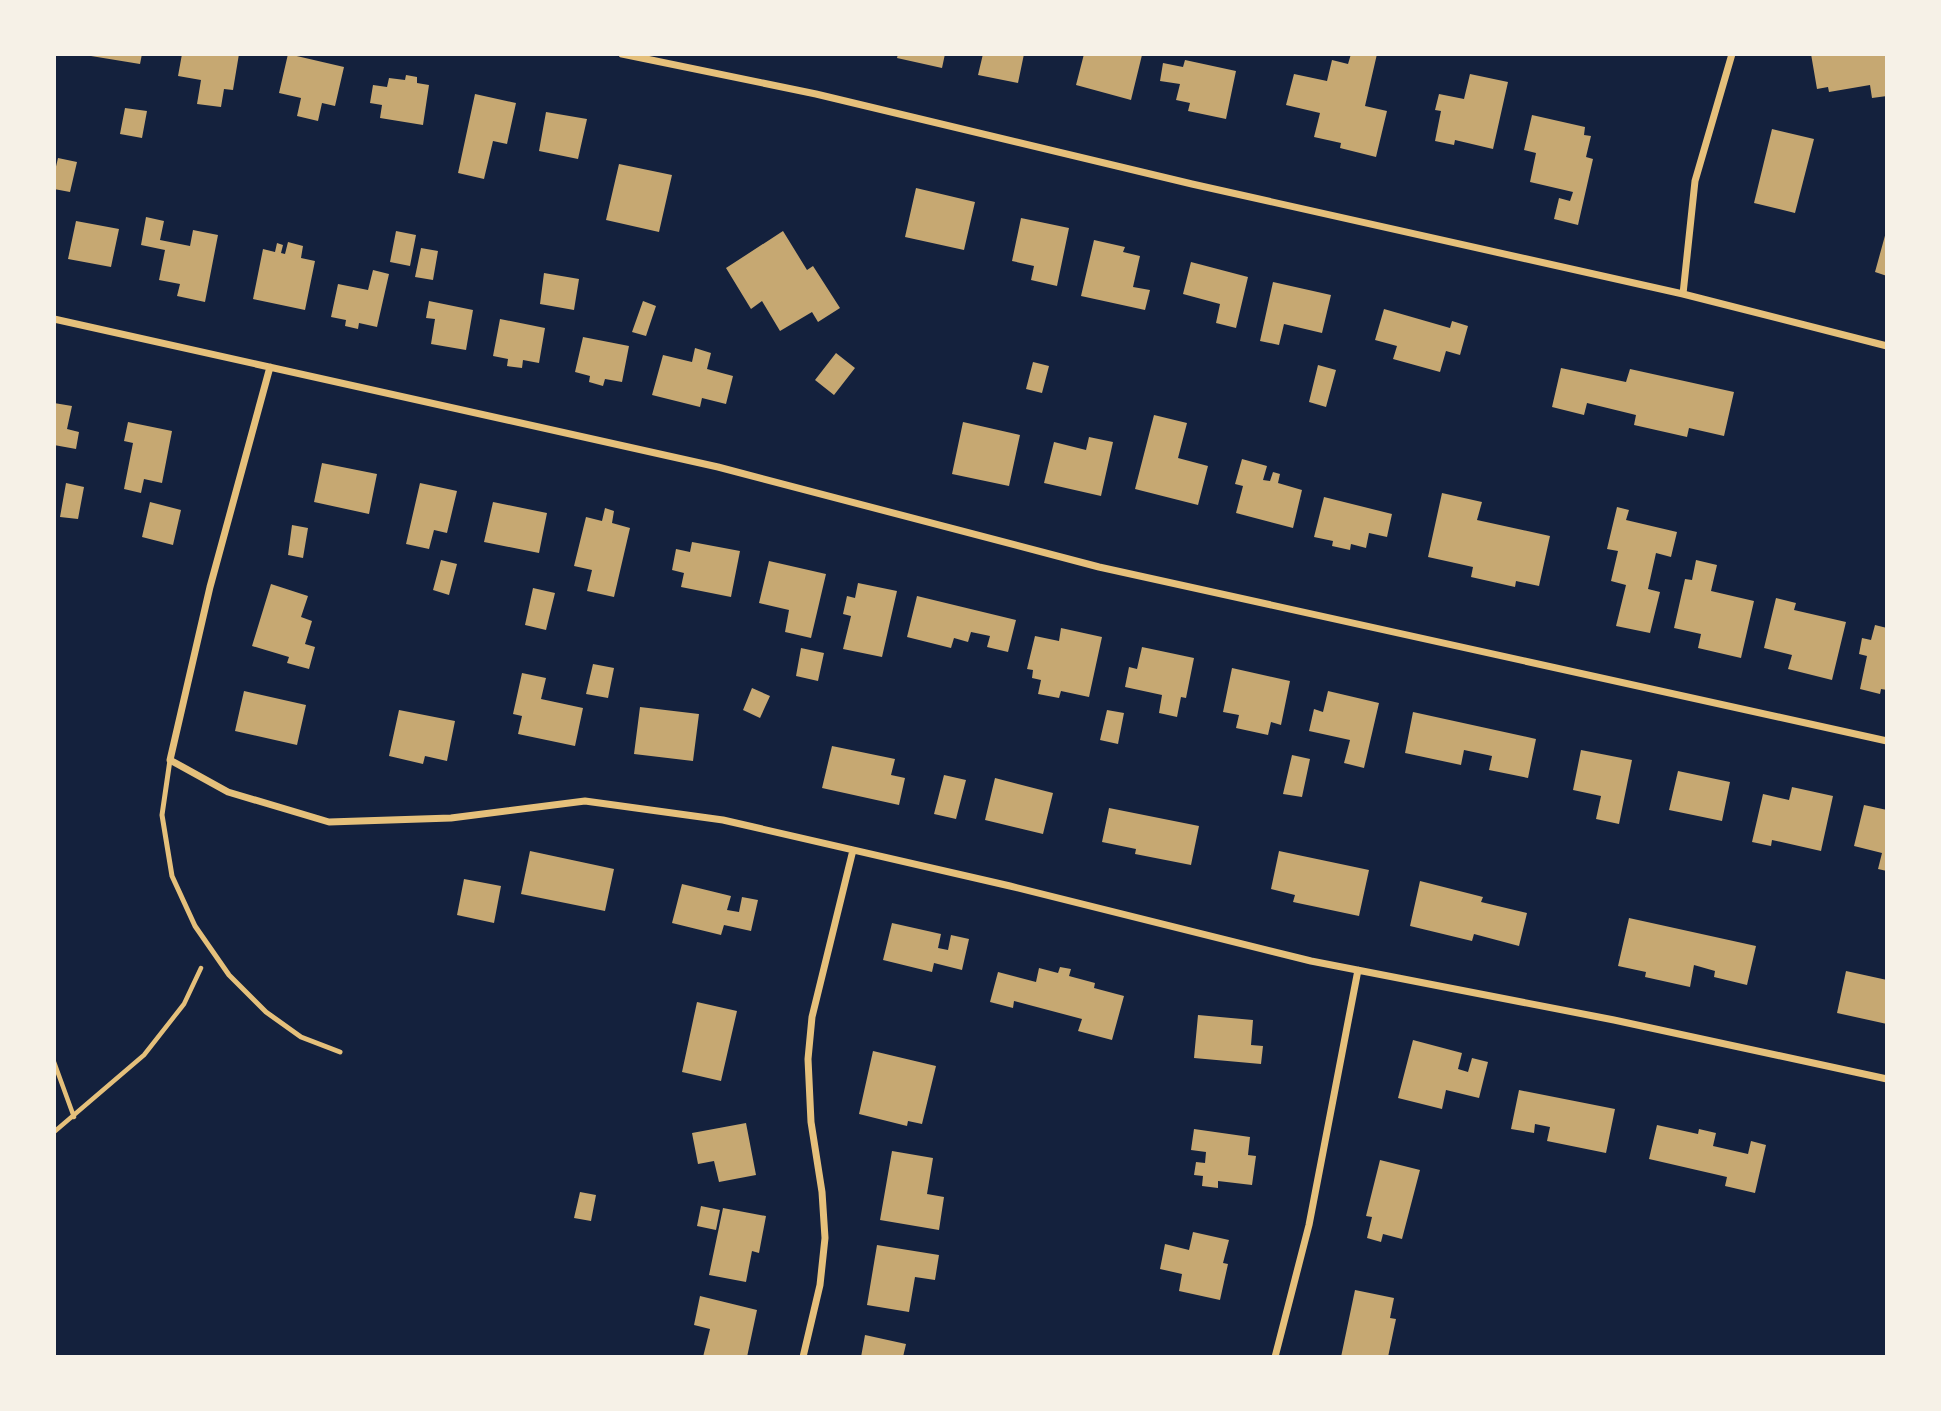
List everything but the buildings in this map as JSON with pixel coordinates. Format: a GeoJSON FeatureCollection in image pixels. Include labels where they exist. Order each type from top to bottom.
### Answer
{"type":"FeatureCollection","features":[{"type":"Feature","properties":{"kind":"street"},"geometry":{"type":"LineString","coordinates":[[622,54],[816,94],[1192,184],[1683,294],[1887,346]]}},
{"type":"Feature","properties":{"kind":"street"},"geometry":{"type":"LineString","coordinates":[[1683,294],[1695,181],[1732,54]]}},
{"type":"Feature","properties":{"kind":"street"},"geometry":{"type":"LineString","coordinates":[[54,319],[718,467],[1099,567],[1887,741]]}},
{"type":"Feature","properties":{"kind":"street"},"geometry":{"type":"LineString","coordinates":[[270,367],[210,587],[170,760],[228,792],[329,822],[451,818],[585,801],[723,820],[1023,889],[1311,961],[1614,1020],[1887,1079]]}},
{"type":"Feature","properties":{"kind":"street"},"geometry":{"type":"LineString","coordinates":[[803,1357],[820,1285],[825,1238],[822,1192],[811,1122],[808,1059],[812,1017],[853,850]]}},
{"type":"Feature","properties":{"kind":"street"},"geometry":{"type":"LineString","coordinates":[[1275,1357],[1309,1225],[1358,970]]}},
{"type":"Feature","properties":{"kind":"lane"},"geometry":{"type":"LineString","coordinates":[[170,760],[162,816],[172,876],[195,926],[229,975],[266,1012],[301,1037],[340,1052]]}},
{"type":"Feature","properties":{"kind":"path"},"geometry":{"type":"LineString","coordinates":[[54,1132],[144,1055],[184,1004],[212,950]]}},
{"type":"Feature","properties":{"kind":"path"},"geometry":{"type":"LineString","coordinates":[[54,1062],[74,1116]]}}]}
